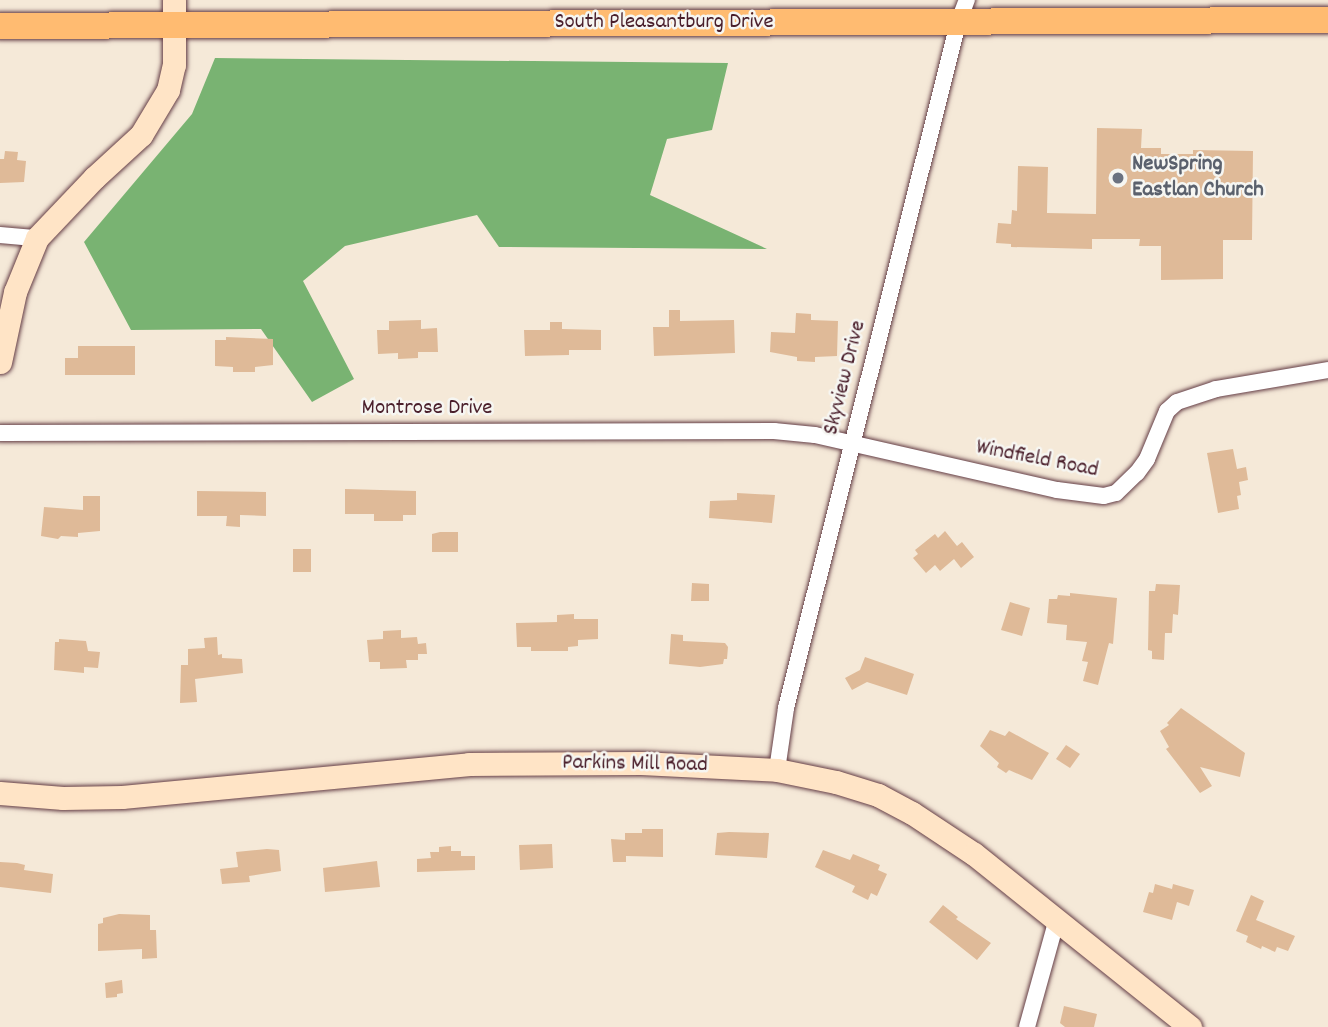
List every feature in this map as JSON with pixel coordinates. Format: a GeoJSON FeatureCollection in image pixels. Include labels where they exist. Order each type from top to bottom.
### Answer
{"type":"FeatureCollection","features":[{"type":"Feature","properties":{"kind":"main road","name":"South Pleasantburg Drive"},"geometry":{"type":"LineString","coordinates":[[0,26],[175,13],[962,12],[1328,20]]}},
{"type":"Feature","properties":{"kind":"street","name":"Skyview Drive"},"geometry":{"type":"LineString","coordinates":[[777,770],[786,708],[962,12]]}},
{"type":"Feature","properties":{"kind":"street"},"geometry":{"type":"LineString","coordinates":[[0,362],[15,292],[37,238],[94,178],[141,135],[157,113],[168,90],[174,65],[175,13]]}},
{"type":"Feature","properties":{"kind":"street"},"geometry":{"type":"LineString","coordinates":[[0,235],[37,238]]}},
{"type":"Feature","properties":{"kind":"street","name":"Windfield Road"},"geometry":{"type":"LineString","coordinates":[[852,446],[1079,494],[1104,496],[1116,493],[1147,459],[1167,411],[1177,402],[1216,389],[1328,370]]}},
{"type":"Feature","properties":{"kind":"street","name":"Montrose Drive"},"geometry":{"type":"LineString","coordinates":[[0,433],[774,430],[815,435],[852,446]]}},
{"type":"Feature","properties":{"kind":"street","name":"Parkins Mill Road"},"geometry":{"type":"LineString","coordinates":[[0,793],[63,798],[122,797],[469,764],[641,763],[777,770],[857,789],[912,813],[974,854],[1190,1027]]}},
{"type":"Feature","properties":{"kind":"street"},"geometry":{"type":"LineString","coordinates":[[1027,1027],[1056,919]]}},
{"type":"Feature","properties":{"kind":"green space"},"geometry":{"type":"Polygon","coordinates":[[[215,58],[728,63],[712,130],[667,139],[650,195],[767,249],[499,247],[477,215],[345,246],[303,281],[354,379],[312,402],[261,329],[131,330],[84,242],[192,114],[215,58]]]}},
{"type":"Feature","properties":{"kind":"building"},"geometry":{"type":"Polygon","coordinates":[[[1097,128],[1142,129],[1141,148],[1161,148],[1161,154],[1193,154],[1193,150],[1253,151],[1252,240],[1223,240],[1223,279],[1161,280],[1161,246],[1139,246],[1140,239],[1092,239],[1092,249],[1011,247],[1011,244],[996,243],[998,223],[1011,224],[1012,210],[1017,211],[1018,166],[1048,167],[1047,213],[1096,214],[1097,128]]]}},
{"type":"Feature","properties":{"kind":"building"},"geometry":{"type":"Polygon","coordinates":[[[5,151],[18,152],[17,160],[26,161],[24,182],[0,183],[0,159],[4,159],[5,151]]]}},
{"type":"Feature","properties":{"kind":"building"},"geometry":{"type":"Polygon","coordinates":[[[669,310],[680,310],[680,321],[734,320],[735,353],[654,356],[653,327],[669,327],[669,310]]]}},
{"type":"Feature","properties":{"kind":"building"},"geometry":{"type":"Polygon","coordinates":[[[796,313],[811,314],[811,320],[838,321],[837,356],[815,357],[815,362],[797,361],[797,357],[770,352],[771,332],[795,333],[796,313]]]}},
{"type":"Feature","properties":{"kind":"building"},"geometry":{"type":"Polygon","coordinates":[[[421,320],[421,329],[437,328],[438,352],[418,352],[418,358],[398,359],[398,353],[378,354],[377,330],[389,330],[389,321],[421,320]]]}},
{"type":"Feature","properties":{"kind":"building"},"geometry":{"type":"Polygon","coordinates":[[[550,322],[562,322],[562,329],[601,330],[601,350],[569,350],[569,355],[525,356],[524,330],[550,330],[550,322]]]}},
{"type":"Feature","properties":{"kind":"building"},"geometry":{"type":"Polygon","coordinates":[[[226,337],[273,339],[273,365],[255,367],[255,372],[233,372],[233,367],[215,366],[215,340],[226,340],[226,337]]]}},
{"type":"Feature","properties":{"kind":"building"},"geometry":{"type":"Polygon","coordinates":[[[78,346],[135,346],[135,375],[65,375],[65,358],[78,358],[78,346]]]}},
{"type":"Feature","properties":{"kind":"building"},"geometry":{"type":"Polygon","coordinates":[[[1233,449],[1237,469],[1246,467],[1248,480],[1239,482],[1239,509],[1218,513],[1207,453],[1233,449]]]}},
{"type":"Feature","properties":{"kind":"building"},"geometry":{"type":"Polygon","coordinates":[[[345,489],[416,491],[416,515],[403,515],[403,521],[374,521],[374,514],[345,514],[345,489]]]}},
{"type":"Feature","properties":{"kind":"building"},"geometry":{"type":"Polygon","coordinates":[[[197,491],[266,492],[266,516],[240,515],[240,527],[226,526],[227,516],[197,516],[197,491]]]}},
{"type":"Feature","properties":{"kind":"building"},"geometry":{"type":"Polygon","coordinates":[[[737,493],[775,495],[772,523],[709,518],[710,501],[737,500],[737,493]]]}},
{"type":"Feature","properties":{"kind":"building"},"geometry":{"type":"Polygon","coordinates":[[[83,496],[100,496],[100,531],[78,533],[78,537],[61,536],[58,539],[41,536],[44,507],[83,510],[83,496]]]}},
{"type":"Feature","properties":{"kind":"building"},"geometry":{"type":"Polygon","coordinates":[[[945,531],[957,546],[962,542],[974,557],[961,568],[954,559],[940,571],[935,565],[926,573],[913,558],[918,554],[915,550],[935,534],[938,538],[945,531]]]}},
{"type":"Feature","properties":{"kind":"building"},"geometry":{"type":"Polygon","coordinates":[[[458,532],[458,552],[432,552],[432,534],[458,532]]]}},
{"type":"Feature","properties":{"kind":"building"},"geometry":{"type":"Polygon","coordinates":[[[293,549],[311,549],[311,572],[293,572],[293,549]]]}},
{"type":"Feature","properties":{"kind":"building"},"geometry":{"type":"Polygon","coordinates":[[[692,583],[709,584],[709,601],[691,601],[692,583]]]}},
{"type":"Feature","properties":{"kind":"building"},"geometry":{"type":"Polygon","coordinates":[[[1156,584],[1180,585],[1178,615],[1173,614],[1172,633],[1165,633],[1164,660],[1152,659],[1152,651],[1148,650],[1149,591],[1155,591],[1156,584]]]}},
{"type":"Feature","properties":{"kind":"building"},"geometry":{"type":"Polygon","coordinates":[[[1070,593],[1117,598],[1113,644],[1109,643],[1098,685],[1083,681],[1088,662],[1082,661],[1087,642],[1066,640],[1067,625],[1047,623],[1049,599],[1057,599],[1058,595],[1070,596],[1070,593]]]}},
{"type":"Feature","properties":{"kind":"building"},"geometry":{"type":"Polygon","coordinates":[[[1010,602],[1030,608],[1022,636],[1001,630],[1010,602]]]}},
{"type":"Feature","properties":{"kind":"building"},"geometry":{"type":"Polygon","coordinates":[[[574,614],[574,619],[598,619],[598,639],[578,640],[578,646],[568,647],[568,651],[531,651],[531,647],[517,647],[516,623],[557,622],[557,615],[574,614]]]}},
{"type":"Feature","properties":{"kind":"building"},"geometry":{"type":"Polygon","coordinates":[[[401,630],[401,638],[417,637],[418,644],[426,643],[427,654],[418,654],[418,660],[406,660],[407,668],[380,669],[380,662],[369,662],[367,640],[383,639],[383,631],[401,630]]]}},
{"type":"Feature","properties":{"kind":"building"},"geometry":{"type":"Polygon","coordinates":[[[671,634],[683,635],[683,641],[725,643],[728,647],[727,659],[724,659],[723,664],[700,667],[669,664],[671,634]]]}},
{"type":"Feature","properties":{"kind":"building"},"geometry":{"type":"Polygon","coordinates":[[[217,637],[218,655],[222,654],[222,658],[242,659],[243,673],[195,679],[197,702],[180,703],[181,665],[188,665],[188,649],[205,648],[204,638],[217,637]]]}},
{"type":"Feature","properties":{"kind":"building"},"geometry":{"type":"Polygon","coordinates":[[[59,639],[86,641],[88,651],[100,652],[98,668],[84,667],[84,673],[54,670],[55,642],[59,642],[59,639]]]}},
{"type":"Feature","properties":{"kind":"building"},"geometry":{"type":"Polygon","coordinates":[[[865,657],[914,674],[907,695],[867,682],[852,690],[845,678],[860,670],[865,657]]]}},
{"type":"Feature","properties":{"kind":"building"},"geometry":{"type":"Polygon","coordinates":[[[1181,708],[1245,753],[1240,777],[1200,767],[1212,786],[1200,793],[1166,749],[1169,747],[1160,731],[1169,725],[1167,723],[1181,708]]]}},
{"type":"Feature","properties":{"kind":"building"},"geometry":{"type":"Polygon","coordinates":[[[990,730],[1005,736],[1009,731],[1049,753],[1032,780],[1009,770],[1006,773],[997,767],[999,763],[980,746],[990,730]]]}},
{"type":"Feature","properties":{"kind":"building"},"geometry":{"type":"Polygon","coordinates":[[[1066,745],[1080,754],[1070,768],[1056,759],[1066,745]]]}},
{"type":"Feature","properties":{"kind":"building"},"geometry":{"type":"Polygon","coordinates":[[[642,829],[663,829],[663,857],[626,856],[626,862],[613,862],[611,839],[625,840],[625,833],[642,833],[642,829]]]}},
{"type":"Feature","properties":{"kind":"building"},"geometry":{"type":"Polygon","coordinates":[[[717,833],[769,833],[767,858],[715,855],[717,833]]]}},
{"type":"Feature","properties":{"kind":"building"},"geometry":{"type":"Polygon","coordinates":[[[552,844],[553,868],[520,870],[519,845],[552,844]]]}},
{"type":"Feature","properties":{"kind":"building"},"geometry":{"type":"Polygon","coordinates":[[[451,846],[451,851],[461,851],[461,856],[475,856],[475,870],[417,872],[417,859],[431,858],[430,852],[439,852],[439,847],[451,846]]]}},
{"type":"Feature","properties":{"kind":"building"},"geometry":{"type":"Polygon","coordinates":[[[279,850],[281,871],[249,876],[250,882],[222,884],[220,869],[238,867],[236,852],[279,850]]]}},
{"type":"Feature","properties":{"kind":"building"},"geometry":{"type":"Polygon","coordinates":[[[823,850],[850,860],[853,854],[880,865],[878,870],[887,874],[877,896],[871,893],[868,900],[852,892],[855,886],[815,867],[823,850]]]}},
{"type":"Feature","properties":{"kind":"building"},"geometry":{"type":"Polygon","coordinates":[[[377,861],[380,887],[325,892],[323,868],[377,861]]]}},
{"type":"Feature","properties":{"kind":"building"},"geometry":{"type":"Polygon","coordinates":[[[0,862],[17,863],[25,865],[24,870],[53,874],[51,893],[0,887],[0,862]]]}},
{"type":"Feature","properties":{"kind":"building"},"geometry":{"type":"Polygon","coordinates":[[[1155,884],[1172,889],[1173,884],[1194,890],[1189,906],[1177,902],[1172,920],[1143,912],[1149,892],[1153,893],[1155,884]]]}},
{"type":"Feature","properties":{"kind":"building"},"geometry":{"type":"Polygon","coordinates":[[[1251,895],[1264,901],[1256,920],[1295,936],[1288,951],[1277,947],[1275,952],[1262,946],[1261,949],[1246,942],[1248,936],[1236,931],[1251,895]]]}},
{"type":"Feature","properties":{"kind":"building"},"geometry":{"type":"Polygon","coordinates":[[[943,905],[958,917],[956,919],[991,943],[977,960],[929,922],[943,905]]]}},
{"type":"Feature","properties":{"kind":"building"},"geometry":{"type":"Polygon","coordinates":[[[119,914],[150,915],[150,930],[156,930],[157,958],[142,959],[142,949],[98,951],[98,924],[103,923],[103,918],[119,914]]]}},
{"type":"Feature","properties":{"kind":"building"},"geometry":{"type":"Polygon","coordinates":[[[122,980],[123,993],[117,994],[117,997],[106,998],[105,983],[122,980]]]}},
{"type":"Feature","properties":{"kind":"building"},"geometry":{"type":"Polygon","coordinates":[[[1064,1006],[1097,1014],[1094,1027],[1065,1027],[1060,1023],[1064,1006]]]}},
{"type":"Feature","properties":{"kind":"place","name":"NewSpring Eastlan Church"},"geometry":{"type":"Point","coordinates":[1118,178]}}]}
